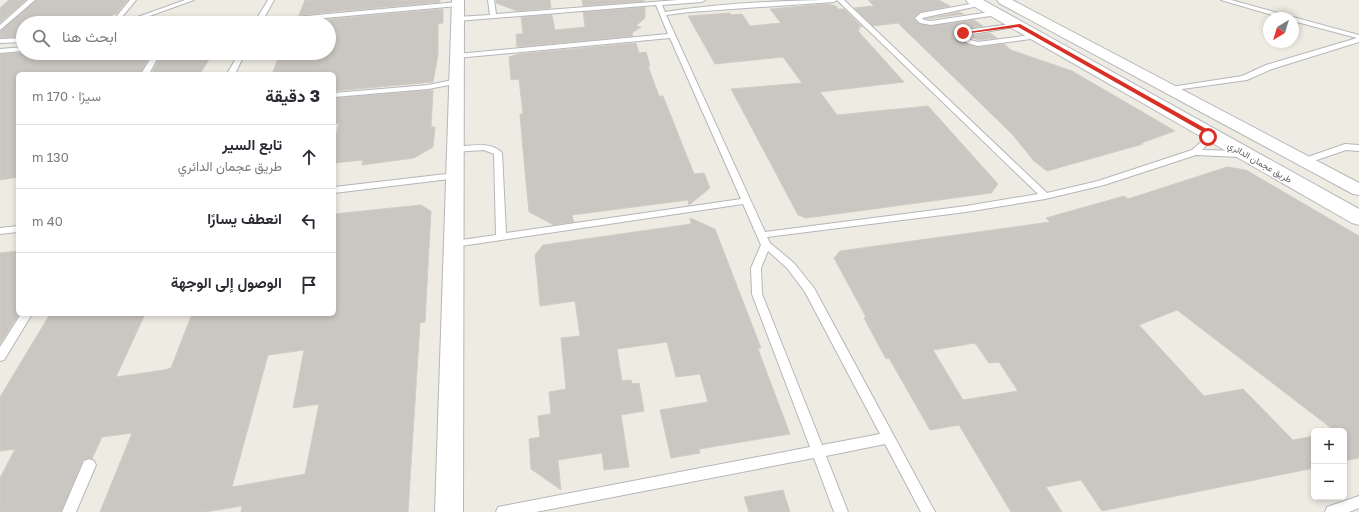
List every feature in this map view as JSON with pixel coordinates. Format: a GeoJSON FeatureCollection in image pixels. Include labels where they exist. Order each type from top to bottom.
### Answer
{"type":"FeatureCollection","features":[{"type":"Feature","properties":{"kind":"main road","name":"طريق عجمان الدائري"},"geometry":{"type":"LineString","coordinates":[[988,4],[1028,31],[1359,218]]}},
{"type":"Feature","properties":{"kind":"main road","name":"طريق عجمان الدائري"},"geometry":{"type":"LineString","coordinates":[[988,4],[1359,206]]}},
{"type":"Feature","properties":{"kind":"street"},"geometry":{"type":"LineString","coordinates":[[449,512],[458,2]]}},
{"type":"Feature","properties":{"kind":"street"},"geometry":{"type":"LineString","coordinates":[[988,4],[1171,90],[1359,190]]}},
{"type":"Feature","properties":{"kind":"lane"},"geometry":{"type":"LineString","coordinates":[[0,28],[32,0]]}},
{"type":"Feature","properties":{"kind":"lane"},"geometry":{"type":"LineString","coordinates":[[120,16],[133,0]]}},
{"type":"Feature","properties":{"kind":"lane"},"geometry":{"type":"LineString","coordinates":[[144,16],[190,0]]}},
{"type":"Feature","properties":{"kind":"lane"},"geometry":{"type":"LineString","coordinates":[[262,16],[270,0]]}},
{"type":"Feature","properties":{"kind":"lane"},"geometry":{"type":"LineString","coordinates":[[491,0],[493,17]]}},
{"type":"Feature","properties":{"kind":"lane"},"geometry":{"type":"LineString","coordinates":[[457,19],[702,0]]}},
{"type":"Feature","properties":{"kind":"lane"},"geometry":{"type":"LineString","coordinates":[[663,14],[690,10],[834,0]]}},
{"type":"Feature","properties":{"kind":"lane"},"geometry":{"type":"LineString","coordinates":[[840,0],[1045,196]]}},
{"type":"Feature","properties":{"kind":"lane"},"geometry":{"type":"LineString","coordinates":[[1224,0],[1359,36]]}},
{"type":"Feature","properties":{"kind":"lane"},"geometry":{"type":"LineString","coordinates":[[319,16],[458,2]]}},
{"type":"Feature","properties":{"kind":"lane"},"geometry":{"type":"LineString","coordinates":[[658,4],[764,240],[780,253],[810,291],[928,512]]}},
{"type":"Feature","properties":{"kind":"lane"},"geometry":{"type":"LineString","coordinates":[[988,4],[931,23],[921,18],[988,4]]}},
{"type":"Feature","properties":{"kind":"lane"},"geometry":{"type":"LineString","coordinates":[[1028,31],[981,44],[972,43],[965,39],[962,34],[968,32],[1028,31]]}},
{"type":"Feature","properties":{"kind":"lane"},"geometry":{"type":"LineString","coordinates":[[965,39],[1028,31]]}},
{"type":"Feature","properties":{"kind":"lane"},"geometry":{"type":"LineString","coordinates":[[457,56],[673,36]]}},
{"type":"Feature","properties":{"kind":"lane"},"geometry":{"type":"LineString","coordinates":[[0,41],[16,40]]}},
{"type":"Feature","properties":{"kind":"lane"},"geometry":{"type":"LineString","coordinates":[[1171,90],[1244,78],[1269,67],[1359,40]]}},
{"type":"Feature","properties":{"kind":"lane"},"geometry":{"type":"LineString","coordinates":[[0,51],[16,50]]}},
{"type":"Feature","properties":{"kind":"lane"},"geometry":{"type":"LineString","coordinates":[[146,72],[153,60]]}},
{"type":"Feature","properties":{"kind":"lane"},"geometry":{"type":"LineString","coordinates":[[232,72],[238,60]]}},
{"type":"Feature","properties":{"kind":"lane"},"geometry":{"type":"LineString","coordinates":[[336,95],[428,86],[442,89],[457,84]]}},
{"type":"Feature","properties":{"kind":"lane"},"geometry":{"type":"LineString","coordinates":[[1194,152],[1206,142],[1208,132]]}},
{"type":"Feature","properties":{"kind":"lane"},"geometry":{"type":"LineString","coordinates":[[1305,161],[1349,146],[1359,148]]}},
{"type":"Feature","properties":{"kind":"lane"},"geometry":{"type":"LineString","coordinates":[[456,150],[484,148],[495,150],[498,153],[500,237]]}},
{"type":"Feature","properties":{"kind":"lane"},"geometry":{"type":"LineString","coordinates":[[764,240],[1045,196],[1101,183],[1194,152],[1222,152],[1247,155]]}},
{"type":"Feature","properties":{"kind":"lane"},"geometry":{"type":"LineString","coordinates":[[336,190],[455,176]]}},
{"type":"Feature","properties":{"kind":"lane"},"geometry":{"type":"LineString","coordinates":[[454,244],[747,202]]}},
{"type":"Feature","properties":{"kind":"lane"},"geometry":{"type":"LineString","coordinates":[[0,231],[16,229]]}},
{"type":"Feature","properties":{"kind":"lane"},"geometry":{"type":"LineString","coordinates":[[764,240],[756,268],[755,281],[757,294],[842,512]]}},
{"type":"Feature","properties":{"kind":"lane"},"geometry":{"type":"LineString","coordinates":[[0,357],[26,316]]}},
{"type":"Feature","properties":{"kind":"lane"},"geometry":{"type":"LineString","coordinates":[[504,512],[817,450],[888,438]]}},
{"type":"Feature","properties":{"kind":"lane"},"geometry":{"type":"LineString","coordinates":[[69,512],[90,465]]}},
{"type":"Feature","properties":{"kind":"lane"},"geometry":{"type":"LineString","coordinates":[[1332,512],[1359,502]]}},
{"type":"Feature","properties":{"kind":"building"},"geometry":{"type":"Polygon","coordinates":[[[9,0],[26,0],[0,23],[0,8],[9,0]]]}},
{"type":"Feature","properties":{"kind":"building"},"geometry":{"type":"Polygon","coordinates":[[[36,0],[128,0],[117,13],[110,16],[17,16],[36,0]]]}},
{"type":"Feature","properties":{"kind":"building"},"geometry":{"type":"Polygon","coordinates":[[[305,0],[440,0],[440,2],[299,15],[305,0]]]}},
{"type":"Feature","properties":{"kind":"building"},"geometry":{"type":"Polygon","coordinates":[[[496,0],[550,0],[551,8],[517,11],[496,3],[496,0]]]}},
{"type":"Feature","properties":{"kind":"building"},"geometry":{"type":"Polygon","coordinates":[[[582,0],[644,0],[644,1],[583,6],[582,0]]]}},
{"type":"Feature","properties":{"kind":"building"},"geometry":{"type":"Polygon","coordinates":[[[868,0],[939,0],[950,6],[921,12],[914,17],[914,19],[920,24],[931,26],[974,20],[983,26],[966,29],[958,35],[967,44],[978,47],[1004,44],[1011,50],[1072,71],[1175,131],[1141,143],[1143,144],[1047,171],[1034,161],[1013,135],[898,23],[873,26],[854,8],[874,6],[868,0]]]}},
{"type":"Feature","properties":{"kind":"building"},"geometry":{"type":"Polygon","coordinates":[[[827,4],[836,6],[838,9],[844,9],[862,27],[858,27],[860,30],[857,30],[904,82],[820,92],[837,115],[928,106],[998,184],[991,193],[806,218],[798,215],[731,89],[802,83],[783,57],[715,64],[688,16],[730,13],[731,15],[742,14],[750,26],[781,23],[770,9],[827,4]]]}},
{"type":"Feature","properties":{"kind":"building"},"geometry":{"type":"Polygon","coordinates":[[[645,7],[645,18],[636,26],[641,27],[632,33],[633,36],[517,47],[516,34],[523,34],[521,17],[552,15],[555,30],[585,27],[583,12],[645,7]]]}},
{"type":"Feature","properties":{"kind":"building"},"geometry":{"type":"Polygon","coordinates":[[[443,9],[443,23],[438,24],[438,55],[433,82],[336,91],[336,72],[273,72],[277,60],[336,60],[336,19],[443,9]]]}},
{"type":"Feature","properties":{"kind":"building"},"geometry":{"type":"Polygon","coordinates":[[[959,12],[964,14],[926,19],[959,12]]]}},
{"type":"Feature","properties":{"kind":"building"},"geometry":{"type":"Polygon","coordinates":[[[16,17],[16,37],[0,38],[0,31],[16,17]]]}},
{"type":"Feature","properties":{"kind":"building"},"geometry":{"type":"Polygon","coordinates":[[[990,33],[997,38],[978,40],[969,36],[990,33]]]}},
{"type":"Feature","properties":{"kind":"building"},"geometry":{"type":"Polygon","coordinates":[[[636,43],[639,53],[646,52],[650,66],[648,66],[659,96],[663,96],[694,174],[704,173],[710,188],[689,205],[688,200],[572,215],[574,222],[554,225],[529,212],[520,114],[523,114],[519,79],[511,80],[509,57],[518,54],[636,43]]]}},
{"type":"Feature","properties":{"kind":"building"},"geometry":{"type":"Polygon","coordinates":[[[16,53],[16,60],[147,60],[141,72],[16,72],[16,177],[0,180],[0,54],[16,53]]]}},
{"type":"Feature","properties":{"kind":"building"},"geometry":{"type":"Polygon","coordinates":[[[158,60],[209,60],[201,72],[152,72],[158,60]]]}},
{"type":"Feature","properties":{"kind":"building"},"geometry":{"type":"Polygon","coordinates":[[[433,90],[431,127],[435,127],[433,147],[414,158],[362,165],[363,160],[336,163],[336,136],[339,123],[336,124],[336,98],[433,90]]]}},
{"type":"Feature","properties":{"kind":"building"},"geometry":{"type":"Polygon","coordinates":[[[1227,167],[1246,170],[1359,236],[1359,458],[1347,460],[1347,428],[1331,428],[1177,310],[1139,325],[1204,396],[1243,389],[1293,440],[1311,437],[1311,469],[1102,511],[1081,480],[1046,487],[1062,512],[1011,512],[959,425],[930,430],[889,358],[886,359],[864,318],[866,317],[834,258],[840,251],[1050,222],[1046,218],[1124,196],[1128,199],[1227,167]],[[975,343],[933,350],[963,400],[1018,391],[999,362],[989,363],[975,343]]]}},
{"type":"Feature","properties":{"kind":"building"},"geometry":{"type":"Polygon","coordinates":[[[421,205],[431,211],[425,322],[420,323],[408,512],[241,512],[242,506],[205,512],[100,512],[132,433],[102,437],[92,459],[88,458],[83,460],[61,512],[0,512],[0,478],[15,449],[0,451],[0,397],[49,316],[144,316],[116,377],[171,368],[191,316],[336,316],[336,214],[421,205]],[[304,350],[268,355],[232,487],[305,474],[319,404],[293,408],[304,350]]]}},
{"type":"Feature","properties":{"kind":"building"},"geometry":{"type":"Polygon","coordinates":[[[690,218],[715,229],[761,348],[758,349],[790,434],[699,449],[700,453],[671,458],[660,410],[708,402],[700,374],[676,377],[667,342],[617,349],[622,381],[631,380],[632,384],[639,383],[644,411],[621,415],[629,467],[604,470],[602,453],[558,460],[561,490],[531,469],[529,439],[540,437],[538,416],[551,414],[549,392],[566,389],[561,338],[580,336],[575,301],[540,306],[535,255],[543,245],[691,224],[690,218]]]}},
{"type":"Feature","properties":{"kind":"building"},"geometry":{"type":"Polygon","coordinates":[[[16,251],[16,316],[18,316],[0,344],[0,253],[16,251]]]}},
{"type":"Feature","properties":{"kind":"building"},"geometry":{"type":"Polygon","coordinates":[[[783,490],[790,512],[749,512],[744,497],[783,490]]]}},
{"type":"Feature","properties":{"kind":"route"},"geometry":{"type":"LineString","coordinates":[[963,33],[1019,25],[1208,132],[1208,137]]}}]}
